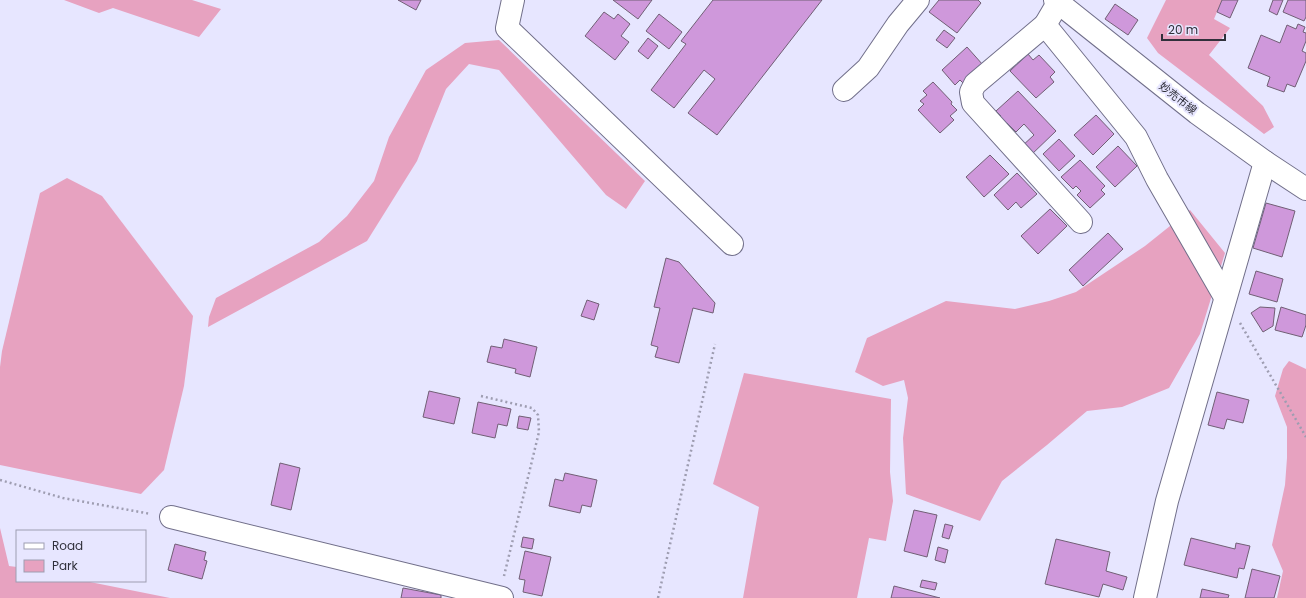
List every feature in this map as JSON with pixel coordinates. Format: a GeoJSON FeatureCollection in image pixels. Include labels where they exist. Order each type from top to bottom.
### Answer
{"type":"FeatureCollection","features":[{"type":"Feature","properties":{"kind":"street"},"geometry":{"type":"LineString","coordinates":[[513,0],[507,28],[732,244]]}},
{"type":"Feature","properties":{"kind":"street"},"geometry":{"type":"LineString","coordinates":[[844,90],[868,68],[898,24],[918,0]]}},
{"type":"Feature","properties":{"kind":"street"},"geometry":{"type":"LineString","coordinates":[[1057,1],[1045,25],[975,84],[971,92],[973,103],[1081,222]]}},
{"type":"Feature","properties":{"kind":"street","name":"妙売市線"},"geometry":{"type":"LineString","coordinates":[[1057,1],[1197,113],[1265,162],[1306,189]]}},
{"type":"Feature","properties":{"kind":"street"},"geometry":{"type":"LineString","coordinates":[[1045,25],[1136,137],[1157,179],[1225,297]]}},
{"type":"Feature","properties":{"kind":"street"},"geometry":{"type":"LineString","coordinates":[[1145,598],[1167,501],[1265,162]]}},
{"type":"Feature","properties":{"kind":"street"},"geometry":{"type":"LineString","coordinates":[[171,517],[500,598]]}},
{"type":"Feature","properties":{"kind":"path"},"geometry":{"type":"LineString","coordinates":[[1225,297],[1306,437]]}},
{"type":"Feature","properties":{"kind":"path"},"geometry":{"type":"LineString","coordinates":[[658,598],[715,344]]}},
{"type":"Feature","properties":{"kind":"path"},"geometry":{"type":"LineString","coordinates":[[481,396],[532,408],[538,415],[539,432],[500,598]]}},
{"type":"Feature","properties":{"kind":"path"},"geometry":{"type":"LineString","coordinates":[[0,480],[63,498],[171,517]]}},
{"type":"Feature","properties":{"kind":"green space"},"geometry":{"type":"Polygon","coordinates":[[[64,0],[192,0],[221,9],[199,37],[113,8],[99,13],[64,0]]]}},
{"type":"Feature","properties":{"kind":"green space"},"geometry":{"type":"Polygon","coordinates":[[[1166,0],[1222,0],[1214,19],[1230,28],[1209,55],[1263,106],[1274,127],[1264,134],[1158,53],[1147,38],[1166,0]]]}},
{"type":"Feature","properties":{"kind":"green space"},"geometry":{"type":"Polygon","coordinates":[[[499,40],[645,181],[626,209],[606,195],[499,70],[469,64],[446,89],[417,161],[367,241],[208,327],[209,317],[216,298],[319,242],[347,216],[374,181],[389,137],[426,70],[465,43],[499,40]]]}},
{"type":"Feature","properties":{"kind":"green space"},"geometry":{"type":"Polygon","coordinates":[[[67,178],[102,196],[193,316],[184,386],[164,470],[141,494],[0,465],[0,367],[2,351],[40,193],[67,178]]]}},
{"type":"Feature","properties":{"kind":"green space"},"geometry":{"type":"Polygon","coordinates":[[[1190,210],[1225,253],[1200,334],[1169,388],[1122,407],[1087,411],[1002,481],[980,521],[906,494],[903,438],[908,398],[904,380],[883,386],[855,372],[867,338],[946,301],[1015,309],[1049,301],[1076,292],[1145,246],[1190,210]]]}},
{"type":"Feature","properties":{"kind":"green space"},"geometry":{"type":"Polygon","coordinates":[[[1289,361],[1306,369],[1306,598],[1277,598],[1283,571],[1272,545],[1285,485],[1287,458],[1287,427],[1275,396],[1283,369],[1289,361]]]}},
{"type":"Feature","properties":{"kind":"green space"},"geometry":{"type":"Polygon","coordinates":[[[744,373],[891,399],[890,472],[893,501],[886,541],[869,538],[857,598],[743,598],[759,507],[713,484],[744,373]]]}},
{"type":"Feature","properties":{"kind":"green space"},"geometry":{"type":"Polygon","coordinates":[[[0,528],[9,566],[16,567],[16,582],[90,582],[170,598],[0,598],[0,528]]]}},
{"type":"Feature","properties":{"kind":"building"},"geometry":{"type":"Polygon","coordinates":[[[398,0],[421,0],[416,10],[398,0]]]}},
{"type":"Feature","properties":{"kind":"building"},"geometry":{"type":"Polygon","coordinates":[[[613,0],[652,0],[638,19],[613,0]]]}},
{"type":"Feature","properties":{"kind":"building"},"geometry":{"type":"Polygon","coordinates":[[[713,0],[822,0],[717,135],[688,113],[715,79],[704,70],[674,108],[651,90],[686,44],[681,41],[713,0]]]}},
{"type":"Feature","properties":{"kind":"building"},"geometry":{"type":"Polygon","coordinates":[[[939,0],[978,0],[981,3],[957,33],[929,12],[939,0]]]}},
{"type":"Feature","properties":{"kind":"building"},"geometry":{"type":"Polygon","coordinates":[[[1222,0],[1238,0],[1230,18],[1217,12],[1222,0]]]}},
{"type":"Feature","properties":{"kind":"building"},"geometry":{"type":"Polygon","coordinates":[[[1273,0],[1283,0],[1277,15],[1269,11],[1273,0]]]}},
{"type":"Feature","properties":{"kind":"building"},"geometry":{"type":"Polygon","coordinates":[[[1288,0],[1306,0],[1306,17],[1304,21],[1283,12],[1288,0]]]}},
{"type":"Feature","properties":{"kind":"building"},"geometry":{"type":"Polygon","coordinates":[[[1115,4],[1138,20],[1128,35],[1105,19],[1115,4]]]}},
{"type":"Feature","properties":{"kind":"building"},"geometry":{"type":"Polygon","coordinates":[[[604,12],[614,19],[618,14],[630,24],[621,36],[629,42],[615,60],[585,36],[604,12]]]}},
{"type":"Feature","properties":{"kind":"building"},"geometry":{"type":"Polygon","coordinates":[[[659,14],[682,32],[669,49],[646,31],[659,14]]]}},
{"type":"Feature","properties":{"kind":"building"},"geometry":{"type":"Polygon","coordinates":[[[1298,24],[1305,27],[1303,32],[1306,33],[1306,41],[1302,51],[1306,53],[1306,61],[1295,87],[1287,84],[1284,92],[1267,86],[1270,77],[1248,68],[1261,35],[1280,43],[1287,25],[1296,29],[1298,24]]]}},
{"type":"Feature","properties":{"kind":"building"},"geometry":{"type":"Polygon","coordinates":[[[944,30],[955,38],[947,48],[936,40],[944,30]]]}},
{"type":"Feature","properties":{"kind":"building"},"geometry":{"type":"Polygon","coordinates":[[[648,38],[658,46],[648,59],[638,51],[648,38]]]}},
{"type":"Feature","properties":{"kind":"building"},"geometry":{"type":"Polygon","coordinates":[[[967,47],[983,65],[963,83],[960,80],[955,85],[942,70],[967,47]]]}},
{"type":"Feature","properties":{"kind":"building"},"geometry":{"type":"Polygon","coordinates":[[[1028,54],[1033,60],[1039,55],[1055,72],[1050,77],[1054,82],[1036,98],[1010,71],[1028,54]]]}},
{"type":"Feature","properties":{"kind":"building"},"geometry":{"type":"Polygon","coordinates":[[[933,82],[952,102],[951,104],[957,110],[950,116],[954,120],[940,133],[918,110],[924,104],[920,101],[927,95],[923,91],[933,82]]]}},
{"type":"Feature","properties":{"kind":"building"},"geometry":{"type":"Polygon","coordinates":[[[1018,91],[1056,131],[1030,156],[1021,147],[1034,135],[1024,124],[1016,132],[1007,123],[1003,127],[997,120],[1001,116],[996,111],[1018,91]]]}},
{"type":"Feature","properties":{"kind":"building"},"geometry":{"type":"Polygon","coordinates":[[[1096,115],[1114,134],[1093,155],[1074,135],[1096,115]]]}},
{"type":"Feature","properties":{"kind":"building"},"geometry":{"type":"Polygon","coordinates":[[[1059,139],[1075,156],[1059,171],[1043,154],[1059,139]]]}},
{"type":"Feature","properties":{"kind":"building"},"geometry":{"type":"Polygon","coordinates":[[[1118,146],[1137,166],[1115,187],[1096,167],[1118,146]]]}},
{"type":"Feature","properties":{"kind":"building"},"geometry":{"type":"Polygon","coordinates":[[[990,155],[1009,174],[984,197],[966,177],[990,155]]]}},
{"type":"Feature","properties":{"kind":"building"},"geometry":{"type":"Polygon","coordinates":[[[1080,160],[1105,186],[1101,190],[1105,194],[1090,208],[1077,195],[1081,191],[1076,186],[1073,189],[1061,177],[1080,160]]]}},
{"type":"Feature","properties":{"kind":"building"},"geometry":{"type":"Polygon","coordinates":[[[1017,173],[1037,194],[1021,208],[1016,202],[1008,210],[994,195],[1017,173]]]}},
{"type":"Feature","properties":{"kind":"building"},"geometry":{"type":"Polygon","coordinates":[[[1266,203],[1295,211],[1282,257],[1253,248],[1266,203]]]}},
{"type":"Feature","properties":{"kind":"building"},"geometry":{"type":"Polygon","coordinates":[[[1050,209],[1067,226],[1038,254],[1021,236],[1050,209]]]}},
{"type":"Feature","properties":{"kind":"building"},"geometry":{"type":"Polygon","coordinates":[[[1108,233],[1123,249],[1083,286],[1069,270],[1108,233]]]}},
{"type":"Feature","properties":{"kind":"building"},"geometry":{"type":"Polygon","coordinates":[[[666,258],[679,262],[715,303],[713,313],[693,308],[679,363],[655,357],[658,347],[651,345],[660,308],[654,307],[666,258]]]}},
{"type":"Feature","properties":{"kind":"building"},"geometry":{"type":"Polygon","coordinates":[[[1256,271],[1283,279],[1277,302],[1249,294],[1256,271]]]}},
{"type":"Feature","properties":{"kind":"building"},"geometry":{"type":"Polygon","coordinates":[[[587,300],[599,304],[594,320],[581,316],[587,300]]]}},
{"type":"Feature","properties":{"kind":"building"},"geometry":{"type":"Polygon","coordinates":[[[1260,307],[1275,308],[1273,326],[1263,332],[1251,313],[1260,307]]]}},
{"type":"Feature","properties":{"kind":"building"},"geometry":{"type":"Polygon","coordinates":[[[1281,307],[1306,315],[1306,325],[1302,337],[1275,330],[1281,307]]]}},
{"type":"Feature","properties":{"kind":"building"},"geometry":{"type":"Polygon","coordinates":[[[504,339],[537,347],[530,377],[515,373],[516,369],[487,362],[491,346],[502,348],[504,339]]]}},
{"type":"Feature","properties":{"kind":"building"},"geometry":{"type":"Polygon","coordinates":[[[429,391],[460,398],[454,424],[423,417],[429,391]]]}},
{"type":"Feature","properties":{"kind":"building"},"geometry":{"type":"Polygon","coordinates":[[[1217,392],[1249,400],[1243,423],[1227,419],[1224,429],[1208,425],[1217,392]]]}},
{"type":"Feature","properties":{"kind":"building"},"geometry":{"type":"Polygon","coordinates":[[[478,402],[511,409],[507,426],[498,424],[495,438],[472,433],[478,402]]]}},
{"type":"Feature","properties":{"kind":"building"},"geometry":{"type":"Polygon","coordinates":[[[519,416],[531,418],[528,430],[517,428],[519,416]]]}},
{"type":"Feature","properties":{"kind":"building"},"geometry":{"type":"Polygon","coordinates":[[[280,463],[300,468],[291,510],[271,505],[280,463]]]}},
{"type":"Feature","properties":{"kind":"building"},"geometry":{"type":"Polygon","coordinates":[[[565,473],[597,480],[591,507],[582,505],[580,513],[549,506],[555,479],[563,481],[565,473]]]}},
{"type":"Feature","properties":{"kind":"building"},"geometry":{"type":"Polygon","coordinates":[[[914,510],[937,515],[927,557],[904,551],[914,510]]]}},
{"type":"Feature","properties":{"kind":"building"},"geometry":{"type":"Polygon","coordinates":[[[945,524],[953,526],[949,539],[942,537],[945,524]]]}},
{"type":"Feature","properties":{"kind":"building"},"geometry":{"type":"Polygon","coordinates":[[[523,537],[534,539],[532,549],[521,547],[523,537]]]}},
{"type":"Feature","properties":{"kind":"building"},"geometry":{"type":"Polygon","coordinates":[[[1191,538],[1235,549],[1236,543],[1250,546],[1244,569],[1239,568],[1237,578],[1184,565],[1191,538]]]}},
{"type":"Feature","properties":{"kind":"building"},"geometry":{"type":"Polygon","coordinates":[[[1056,539],[1110,552],[1106,571],[1127,577],[1123,590],[1103,584],[1099,597],[1045,584],[1056,539]]]}},
{"type":"Feature","properties":{"kind":"building"},"geometry":{"type":"Polygon","coordinates":[[[175,544],[206,552],[204,560],[207,561],[202,579],[168,570],[175,544]]]}},
{"type":"Feature","properties":{"kind":"building"},"geometry":{"type":"Polygon","coordinates":[[[938,547],[948,550],[945,563],[935,560],[938,547]]]}},
{"type":"Feature","properties":{"kind":"building"},"geometry":{"type":"Polygon","coordinates":[[[525,551],[551,557],[542,596],[523,592],[525,580],[519,579],[525,551]]]}},
{"type":"Feature","properties":{"kind":"building"},"geometry":{"type":"Polygon","coordinates":[[[1252,569],[1280,576],[1274,598],[1245,598],[1252,569]]]}},
{"type":"Feature","properties":{"kind":"building"},"geometry":{"type":"Polygon","coordinates":[[[922,580],[937,583],[935,590],[920,587],[922,580]]]}},
{"type":"Feature","properties":{"kind":"building"},"geometry":{"type":"Polygon","coordinates":[[[894,586],[940,598],[891,598],[894,586]]]}},
{"type":"Feature","properties":{"kind":"building"},"geometry":{"type":"Polygon","coordinates":[[[403,588],[441,595],[441,598],[401,598],[403,588]]]}},
{"type":"Feature","properties":{"kind":"building"},"geometry":{"type":"Polygon","coordinates":[[[1202,589],[1229,595],[1228,598],[1200,598],[1202,589]]]}}]}
